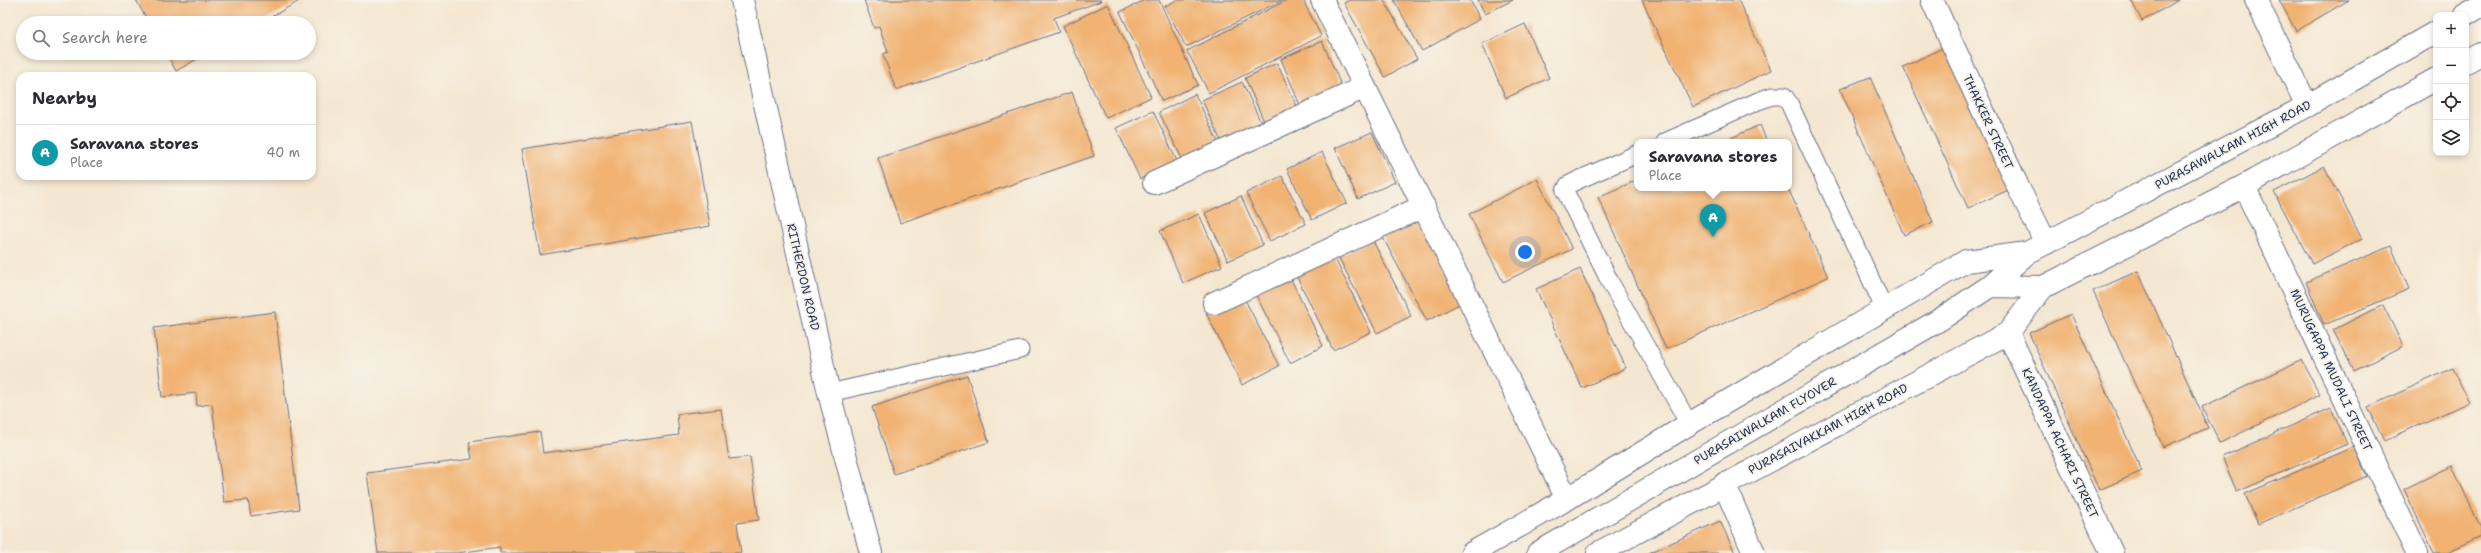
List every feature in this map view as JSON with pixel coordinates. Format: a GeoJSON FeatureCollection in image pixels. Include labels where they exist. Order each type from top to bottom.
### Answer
{"type":"FeatureCollection","features":[{"type":"Feature","properties":{"kind":"street","name":"RITHERDON ROAD"},"geometry":{"type":"LineString","coordinates":[[742,0],[829,393],[871,553]]}},
{"type":"Feature","properties":{"kind":"street"},"geometry":{"type":"LineString","coordinates":[[1322,0],[1567,499]]}},
{"type":"Feature","properties":{"kind":"street","name":"THAKKER STREET"},"geometry":{"type":"LineString","coordinates":[[1932,0],[2020,191],[2046,243]]}},
{"type":"Feature","properties":{"kind":"street"},"geometry":{"type":"LineString","coordinates":[[2256,0],[2307,106]]}},
{"type":"Feature","properties":{"kind":"street"},"geometry":{"type":"LineString","coordinates":[[2469,13],[2481,6]]}},
{"type":"Feature","properties":{"kind":"street","name":"PURASAWALKAM HIGH ROAD"},"geometry":{"type":"LineString","coordinates":[[2027,253],[2307,106],[2433,34]]}},
{"type":"Feature","properties":{"kind":"street"},"geometry":{"type":"LineString","coordinates":[[2469,60],[2481,54]]}},
{"type":"Feature","properties":{"kind":"street"},"geometry":{"type":"LineString","coordinates":[[1990,286],[2042,287],[2244,186],[2433,81]]}},
{"type":"Feature","properties":{"kind":"street"},"geometry":{"type":"LineString","coordinates":[[1154,183],[1365,88]]}},
{"type":"Feature","properties":{"kind":"street","name":"MURUGAPPA MUDALI STREET"},"geometry":{"type":"LineString","coordinates":[[2244,186],[2417,553]]}},
{"type":"Feature","properties":{"kind":"street"},"geometry":{"type":"LineString","coordinates":[[1214,303],[1424,206]]}},
{"type":"Feature","properties":{"kind":"street"},"geometry":{"type":"LineString","coordinates":[[1472,553],[1567,499],[1689,424],[1966,261],[2027,253]]}},
{"type":"Feature","properties":{"kind":"street","name":"PURASAIWALKAM FLYOVER"},"geometry":{"type":"LineString","coordinates":[[1538,553],[1941,319],[1990,286],[2027,253]]}},
{"type":"Feature","properties":{"kind":"street","name":"PURASAIVAKKAM HIGH ROAD"},"geometry":{"type":"LineString","coordinates":[[1598,553],[1724,484],[2008,333],[2042,287]]}},
{"type":"Feature","properties":{"kind":"street","name":"KANDAPPA ACHARI STREET"},"geometry":{"type":"LineString","coordinates":[[2008,333],[2112,553]]}},
{"type":"Feature","properties":{"kind":"street"},"geometry":{"type":"LineString","coordinates":[[1724,484],[1754,553]]}},
{"type":"Feature","properties":{"kind":"lane"},"geometry":{"type":"LineString","coordinates":[[1672,139],[1758,101],[1772,96],[1784,96],[1789,103],[1885,310]]}},
{"type":"Feature","properties":{"kind":"lane"},"geometry":{"type":"LineString","coordinates":[[1634,155],[1568,185],[1565,191],[1610,282],[1689,424]]}},
{"type":"Feature","properties":{"kind":"lane"},"geometry":{"type":"LineString","coordinates":[[829,393],[1020,350]]}},
{"type":"Feature","properties":{"kind":"building"},"geometry":{"type":"Polygon","coordinates":[[[136,0],[301,0],[272,16],[145,16],[136,0]]]}},
{"type":"Feature","properties":{"kind":"building"},"geometry":{"type":"Polygon","coordinates":[[[864,0],[1101,1],[1054,18],[1059,32],[896,90],[883,54],[888,52],[879,26],[874,28],[864,0]]]}},
{"type":"Feature","properties":{"kind":"building"},"geometry":{"type":"Polygon","coordinates":[[[1145,0],[1159,0],[1198,85],[1162,101],[1120,12],[1145,0]]]}},
{"type":"Feature","properties":{"kind":"building"},"geometry":{"type":"Polygon","coordinates":[[[1177,0],[1283,0],[1186,47],[1165,6],[1177,0]]]}},
{"type":"Feature","properties":{"kind":"building"},"geometry":{"type":"Polygon","coordinates":[[[1287,0],[1303,0],[1321,36],[1209,93],[1187,51],[1287,0]]]}},
{"type":"Feature","properties":{"kind":"building"},"geometry":{"type":"Polygon","coordinates":[[[1349,0],[1384,0],[1417,59],[1385,77],[1344,3],[1349,0]]]}},
{"type":"Feature","properties":{"kind":"building"},"geometry":{"type":"Polygon","coordinates":[[[1394,0],[1470,0],[1480,19],[1422,51],[1394,0]]]}},
{"type":"Feature","properties":{"kind":"building"},"geometry":{"type":"Polygon","coordinates":[[[1478,0],[1513,0],[1485,14],[1478,0]]]}},
{"type":"Feature","properties":{"kind":"building"},"geometry":{"type":"Polygon","coordinates":[[[1642,0],[1738,0],[1771,70],[1693,107],[1642,0]]]}},
{"type":"Feature","properties":{"kind":"building"},"geometry":{"type":"Polygon","coordinates":[[[2131,0],[2179,0],[2142,21],[2131,0]]]}},
{"type":"Feature","properties":{"kind":"building"},"geometry":{"type":"Polygon","coordinates":[[[2279,0],[2349,0],[2296,31],[2279,0]]]}},
{"type":"Feature","properties":{"kind":"building"},"geometry":{"type":"Polygon","coordinates":[[[1108,4],[1151,97],[1106,118],[1063,26],[1108,4]]]}},
{"type":"Feature","properties":{"kind":"building"},"geometry":{"type":"Polygon","coordinates":[[[1525,24],[1549,78],[1506,98],[1482,44],[1525,24]]]}},
{"type":"Feature","properties":{"kind":"building"},"geometry":{"type":"Polygon","coordinates":[[[1322,41],[1344,92],[1302,110],[1281,59],[1322,41]]]}},
{"type":"Feature","properties":{"kind":"building"},"geometry":{"type":"Polygon","coordinates":[[[1945,47],[2011,189],[1968,208],[1903,67],[1945,47]]]}},
{"type":"Feature","properties":{"kind":"building"},"geometry":{"type":"Polygon","coordinates":[[[170,60],[196,60],[176,71],[170,60]]]}},
{"type":"Feature","properties":{"kind":"building"},"geometry":{"type":"Polygon","coordinates":[[[1277,63],[1300,113],[1267,128],[1245,78],[1277,63]]]}},
{"type":"Feature","properties":{"kind":"building"},"geometry":{"type":"Polygon","coordinates":[[[1870,77],[1933,222],[1904,235],[1840,89],[1870,77]]]}},
{"type":"Feature","properties":{"kind":"building"},"geometry":{"type":"Polygon","coordinates":[[[1242,82],[1264,129],[1224,148],[1202,100],[1242,82]]]}},
{"type":"Feature","properties":{"kind":"building"},"geometry":{"type":"Polygon","coordinates":[[[1072,92],[1094,156],[900,223],[878,158],[1072,92]]]}},
{"type":"Feature","properties":{"kind":"building"},"geometry":{"type":"Polygon","coordinates":[[[1195,94],[1219,144],[1183,161],[1159,112],[1195,94]]]}},
{"type":"Feature","properties":{"kind":"building"},"geometry":{"type":"Polygon","coordinates":[[[1153,111],[1177,161],[1140,179],[1116,128],[1153,111]]]}},
{"type":"Feature","properties":{"kind":"building"},"geometry":{"type":"Polygon","coordinates":[[[692,121],[710,226],[540,255],[522,149],[692,121]]]}},
{"type":"Feature","properties":{"kind":"building"},"geometry":{"type":"Polygon","coordinates":[[[1760,125],[1766,139],[1729,139],[1760,125]]]}},
{"type":"Feature","properties":{"kind":"building"},"geometry":{"type":"Polygon","coordinates":[[[1372,132],[1395,182],[1358,199],[1335,148],[1372,132]]]}},
{"type":"Feature","properties":{"kind":"building"},"geometry":{"type":"Polygon","coordinates":[[[1322,152],[1347,203],[1312,220],[1287,169],[1322,152]]]}},
{"type":"Feature","properties":{"kind":"building"},"geometry":{"type":"Polygon","coordinates":[[[2324,166],[2362,239],[2312,264],[2274,192],[2324,166]]]}},
{"type":"Feature","properties":{"kind":"building"},"geometry":{"type":"Polygon","coordinates":[[[1282,176],[1306,224],[1270,241],[1246,193],[1282,176]]]}},
{"type":"Feature","properties":{"kind":"building"},"geometry":{"type":"Polygon","coordinates":[[[1537,179],[1572,249],[1503,282],[1469,214],[1537,179]]]}},
{"type":"Feature","properties":{"kind":"building"},"geometry":{"type":"Polygon","coordinates":[[[1634,181],[1634,191],[1789,191],[1828,277],[1666,349],[1598,197],[1634,181]]]}},
{"type":"Feature","properties":{"kind":"building"},"geometry":{"type":"Polygon","coordinates":[[[1241,196],[1263,245],[1228,261],[1205,213],[1241,196]]]}},
{"type":"Feature","properties":{"kind":"building"},"geometry":{"type":"Polygon","coordinates":[[[1199,214],[1222,266],[1183,283],[1160,231],[1199,214]]]}},
{"type":"Feature","properties":{"kind":"building"},"geometry":{"type":"Polygon","coordinates":[[[1418,217],[1463,302],[1427,321],[1382,236],[1418,217]]]}},
{"type":"Feature","properties":{"kind":"building"},"geometry":{"type":"Polygon","coordinates":[[[1372,239],[1411,316],[1377,333],[1338,256],[1372,239]]]}},
{"type":"Feature","properties":{"kind":"building"},"geometry":{"type":"Polygon","coordinates":[[[2391,246],[2409,289],[2324,325],[2306,282],[2391,246]]]}},
{"type":"Feature","properties":{"kind":"building"},"geometry":{"type":"Polygon","coordinates":[[[1334,257],[1371,332],[1333,350],[1296,275],[1334,257]]]}},
{"type":"Feature","properties":{"kind":"building"},"geometry":{"type":"Polygon","coordinates":[[[1580,269],[1626,368],[1582,388],[1536,289],[1580,269]]]}},
{"type":"Feature","properties":{"kind":"building"},"geometry":{"type":"Polygon","coordinates":[[[2138,271],[2208,428],[2163,447],[2093,291],[2138,271]]]}},
{"type":"Feature","properties":{"kind":"building"},"geometry":{"type":"Polygon","coordinates":[[[1289,275],[1323,346],[1290,363],[1254,291],[1289,275]]]}},
{"type":"Feature","properties":{"kind":"building"},"geometry":{"type":"Polygon","coordinates":[[[1242,294],[1279,366],[1242,385],[1206,313],[1242,294]]]}},
{"type":"Feature","properties":{"kind":"building"},"geometry":{"type":"Polygon","coordinates":[[[2383,305],[2403,346],[2354,371],[2333,330],[2383,305]]]}},
{"type":"Feature","properties":{"kind":"building"},"geometry":{"type":"Polygon","coordinates":[[[275,312],[299,509],[251,516],[248,500],[224,502],[212,404],[197,406],[196,393],[162,397],[154,328],[275,312]]]}},
{"type":"Feature","properties":{"kind":"building"},"geometry":{"type":"Polygon","coordinates":[[[2071,314],[2142,471],[2099,490],[2029,333],[2071,314]]]}},
{"type":"Feature","properties":{"kind":"building"},"geometry":{"type":"Polygon","coordinates":[[[2302,360],[2320,395],[2220,443],[2202,407],[2302,360]]]}},
{"type":"Feature","properties":{"kind":"building"},"geometry":{"type":"Polygon","coordinates":[[[2453,368],[2469,402],[2384,441],[2368,407],[2453,368]]]}},
{"type":"Feature","properties":{"kind":"building"},"geometry":{"type":"Polygon","coordinates":[[[967,375],[989,442],[894,474],[872,407],[967,375]]]}},
{"type":"Feature","properties":{"kind":"building"},"geometry":{"type":"Polygon","coordinates":[[[2331,408],[2347,444],[2237,492],[2222,457],[2331,408]]]}},
{"type":"Feature","properties":{"kind":"building"},"geometry":{"type":"Polygon","coordinates":[[[721,409],[729,459],[750,457],[759,520],[737,523],[741,553],[500,553],[500,547],[457,553],[378,553],[367,473],[472,459],[469,442],[540,432],[543,453],[679,435],[677,414],[721,409]]]}},
{"type":"Feature","properties":{"kind":"building"},"geometry":{"type":"Polygon","coordinates":[[[2354,447],[2367,476],[2258,524],[2245,494],[2354,447]]]}},
{"type":"Feature","properties":{"kind":"building"},"geometry":{"type":"Polygon","coordinates":[[[2452,466],[2481,528],[2481,537],[2447,553],[2434,553],[2404,489],[2452,466]]]}},
{"type":"Feature","properties":{"kind":"building"},"geometry":{"type":"Polygon","coordinates":[[[1720,521],[1735,553],[1649,553],[1720,521]]]}},
{"type":"Feature","properties":{"kind":"place","name":"Saravana stores"},"geometry":{"type":"Point","coordinates":[1713,237]}}]}
